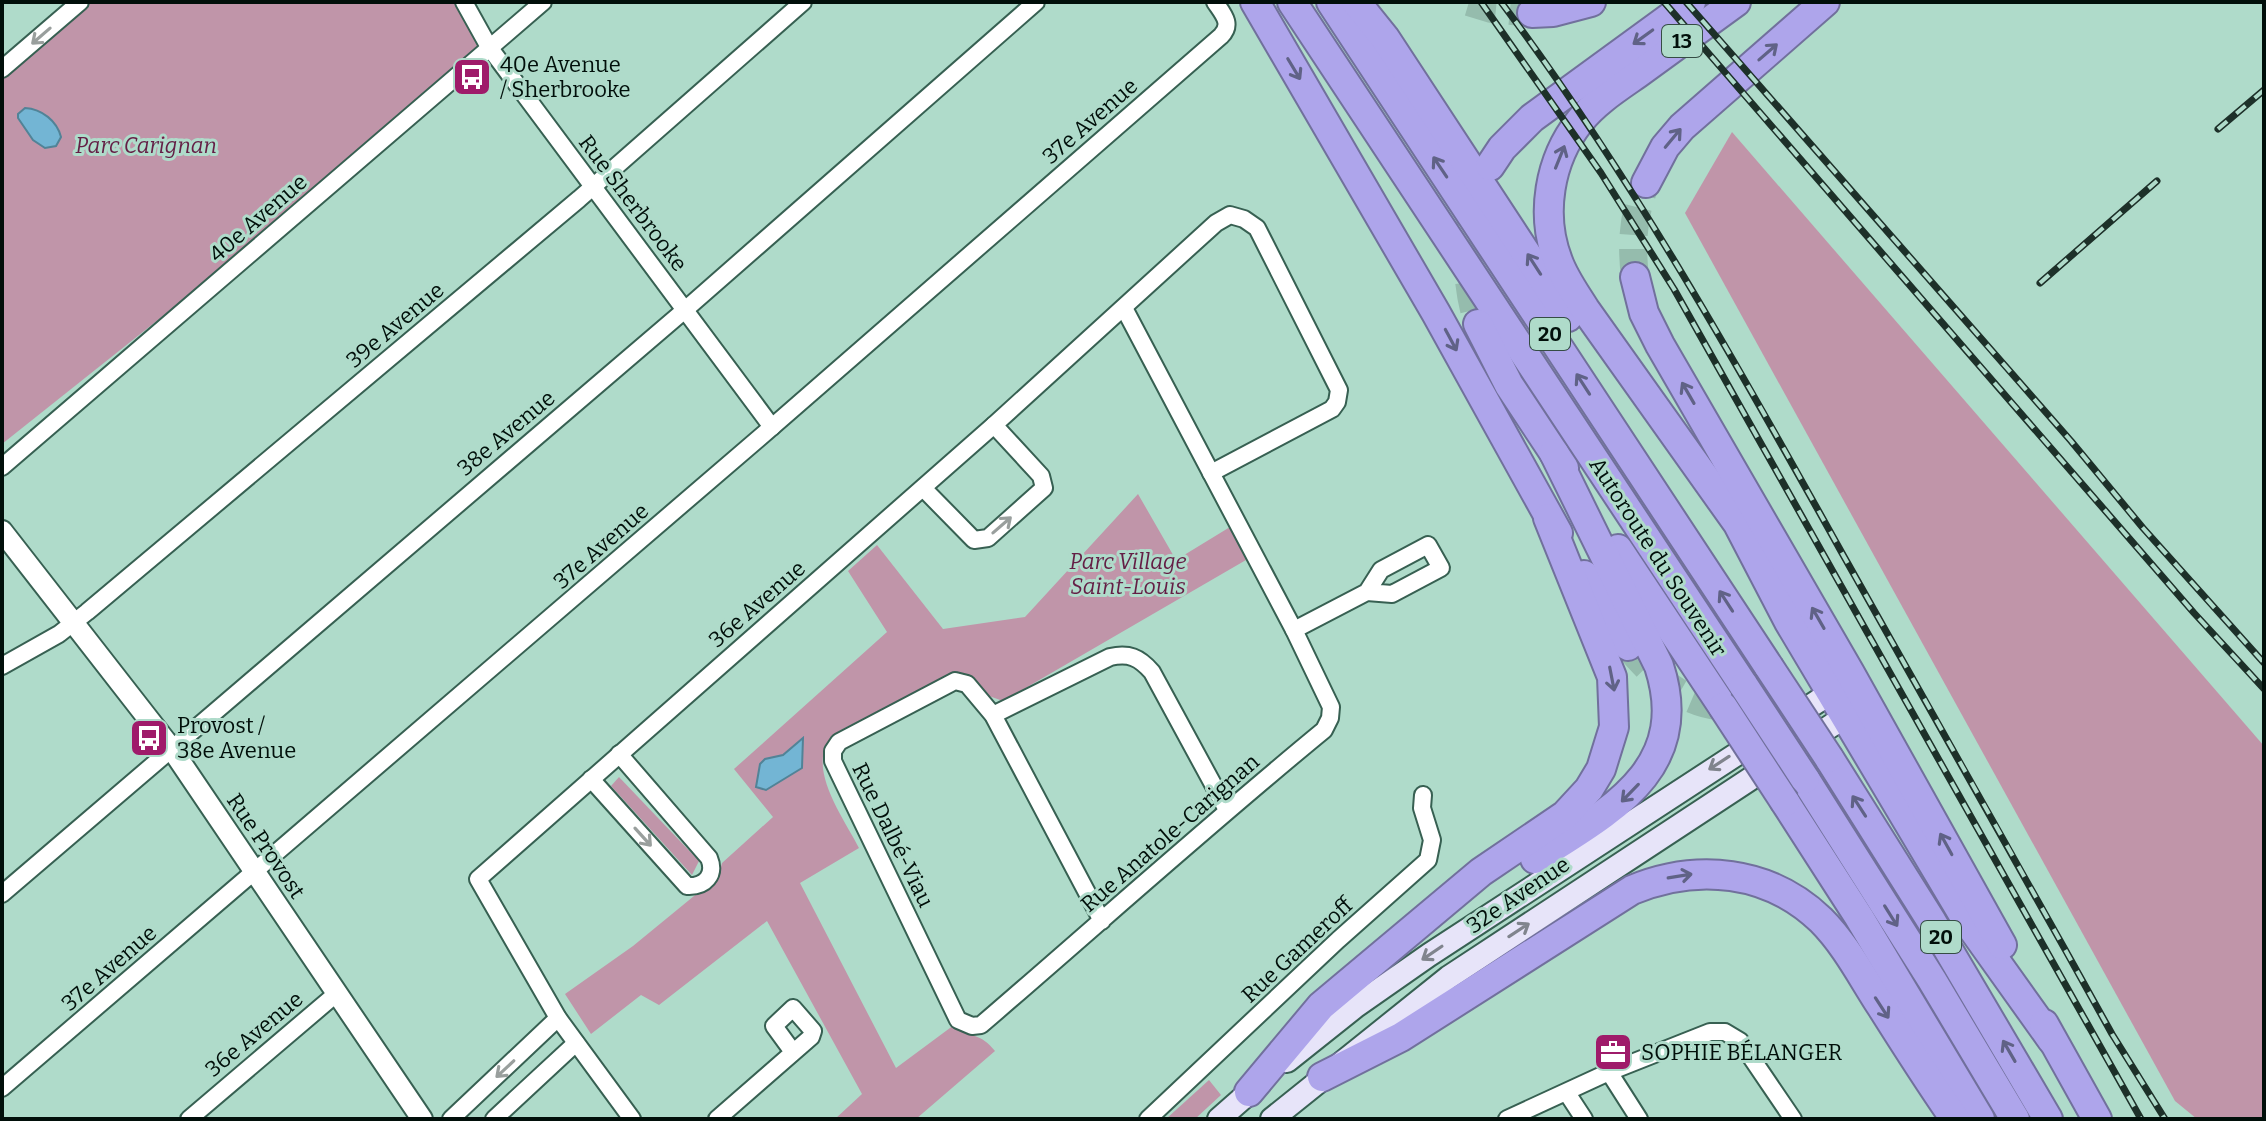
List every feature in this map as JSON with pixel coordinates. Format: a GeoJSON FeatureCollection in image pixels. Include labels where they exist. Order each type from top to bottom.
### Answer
{"type":"FeatureCollection","features":[{"type":"Feature","properties":{"kind":"highway"},"geometry":{"type":"LineString","coordinates":[[1255,2],[1428,299],[1548,518],[1628,646]]}},
{"type":"Feature","properties":{"kind":"highway","name":"Autoroute du Souvenir"},"geometry":{"type":"LineString","coordinates":[[1292,2],[1805,779],[1932,980],[2015,1119]]}},
{"type":"Feature","properties":{"kind":"highway","name":"Autoroute du Souvenir"},"geometry":{"type":"LineString","coordinates":[[1331,2],[1829,758],[1952,954],[2048,1119]]}},
{"type":"Feature","properties":{"kind":"highway"},"geometry":{"type":"LineString","coordinates":[[1356,2],[1385,38],[1620,393],[1721,535],[1789,622],[1824,689],[1967,921],[2052,1040]]}},
{"type":"Feature","properties":{"kind":"highway"},"geometry":{"type":"LineString","coordinates":[[1532,13],[1553,12],[1591,2]]}},
{"type":"Feature","properties":{"kind":"highway","name":"13"},"geometry":{"type":"LineString","coordinates":[[1490,166],[1520,128],[1691,2]]}},
{"type":"Feature","properties":{"kind":"highway","name":"13"},"geometry":{"type":"LineString","coordinates":[[1736,2],[1588,112],[1563,148],[1553,175],[1549,203],[1551,235],[1564,274],[1585,309],[1738,524],[1789,622]]}},
{"type":"Feature","properties":{"kind":"highway"},"geometry":{"type":"LineString","coordinates":[[1646,183],[1665,147],[1682,127],[1825,2]]}},
{"type":"Feature","properties":{"kind":"highway"},"geometry":{"type":"LineString","coordinates":[[1635,277],[1644,313],[1660,345],[1850,673],[2097,1119]]}},
{"type":"Feature","properties":{"kind":"highway"},"geometry":{"type":"LineString","coordinates":[[1478,324],[1509,385],[1785,802],[1980,1119]]}},
{"type":"Feature","properties":{"kind":"highway"},"geometry":{"type":"LineString","coordinates":[[1350,980],[1609,811],[1639,784],[1659,749],[1666,706],[1659,666],[1554,453]]}},
{"type":"Feature","properties":{"kind":"highway"},"geometry":{"type":"LineString","coordinates":[[1249,1092],[1309,1018],[1350,980],[1481,872],[1565,815],[1589,789],[1606,759],[1615,714],[1612,677],[1548,518]]}},
{"type":"Feature","properties":{"kind":"highway"},"geometry":{"type":"LineString","coordinates":[[1322,1077],[1401,1037],[1622,896],[1670,877],[1718,874],[1745,878],[1770,887],[1798,902],[1820,920],[1848,954],[1955,1119]]}},
{"type":"Feature","properties":{"kind":"main road","name":"32e Avenue"},"geometry":{"type":"LineString","coordinates":[[1272,1119],[1459,970],[1824,689]]}},
{"type":"Feature","properties":{"kind":"main road","name":"32e Avenue"},"geometry":{"type":"LineString","coordinates":[[1219,1119],[1320,1033],[1416,964],[1824,689]]}},
{"type":"Feature","properties":{"kind":"street"},"geometry":{"type":"LineString","coordinates":[[2,69],[80,2]]}},
{"type":"Feature","properties":{"kind":"street","name":"Rue Sherbrooke"},"geometry":{"type":"LineString","coordinates":[[464,2],[489,47],[772,427]]}},
{"type":"Feature","properties":{"kind":"street","name":"40e Avenue"},"geometry":{"type":"LineString","coordinates":[[2,467],[543,2]]}},
{"type":"Feature","properties":{"kind":"street","name":"39e Avenue"},"geometry":{"type":"LineString","coordinates":[[2,666],[74,623],[593,187],[803,2]]}},
{"type":"Feature","properties":{"kind":"street","name":"38e Avenue"},"geometry":{"type":"LineString","coordinates":[[2,894],[686,309],[1036,2]]}},
{"type":"Feature","properties":{"kind":"street","name":"37e Avenue"},"geometry":{"type":"LineString","coordinates":[[2,1088],[772,427],[1225,33],[1227,23],[1215,2]]}},
{"type":"Feature","properties":{"kind":"street","name":"36e Avenue"},"geometry":{"type":"LineString","coordinates":[[632,1119],[558,1018],[478,879],[994,425],[1216,223],[1230,215],[1244,219],[1257,228],[1339,390],[1332,409],[1211,473]]}},
{"type":"Feature","properties":{"kind":"street","name":"Rue Anatole-Carignan"},"geometry":{"type":"LineString","coordinates":[[958,1020],[972,1026],[981,1025],[1227,810],[1324,730],[1330,718],[1331,707],[1294,630],[1124,308]]}},
{"type":"Feature","properties":{"kind":"street"},"geometry":{"type":"LineString","coordinates":[[923,488],[974,540],[988,538],[1044,488],[1041,476],[994,425]]}},
{"type":"Feature","properties":{"kind":"street","name":"Rue Provost"},"geometry":{"type":"LineString","coordinates":[[2,531],[171,748],[422,1119]]}},
{"type":"Feature","properties":{"kind":"street"},"geometry":{"type":"LineString","coordinates":[[1294,630],[1367,592]]}},
{"type":"Feature","properties":{"kind":"street"},"geometry":{"type":"LineString","coordinates":[[993,715],[1110,657],[1124,654],[1141,659],[1152,672],[1227,810]]}},
{"type":"Feature","properties":{"kind":"street","name":"Rue Dalbé-Viau"},"geometry":{"type":"LineString","coordinates":[[958,1020],[833,761],[833,751],[839,742],[955,681],[967,684],[993,715],[1102,921]]}},
{"type":"Feature","properties":{"kind":"street"},"geometry":{"type":"LineString","coordinates":[[591,779],[687,886],[698,886],[710,877],[713,867],[709,858],[619,754]]}},
{"type":"Feature","properties":{"kind":"street","name":"Rue Gameroff"},"geometry":{"type":"LineString","coordinates":[[1148,1119],[1428,860],[1432,847],[1422,808],[1423,795]]}},
{"type":"Feature","properties":{"kind":"street","name":"36e Avenue"},"geometry":{"type":"LineString","coordinates":[[199,1115],[336,994]]}},
{"type":"Feature","properties":{"kind":"street"},"geometry":{"type":"LineString","coordinates":[[451,1119],[558,1018]]}},
{"type":"Feature","properties":{"kind":"street"},"geometry":{"type":"LineString","coordinates":[[1507,1119],[1609,1072],[1710,1032],[1725,1032],[1740,1041],[1793,1119]]}},
{"type":"Feature","properties":{"kind":"street"},"geometry":{"type":"LineString","coordinates":[[494,1119],[576,1043]]}},
{"type":"Feature","properties":{"kind":"street"},"geometry":{"type":"LineString","coordinates":[[717,1119],[793,1052]]}},
{"type":"Feature","properties":{"kind":"street"},"geometry":{"type":"LineString","coordinates":[[1609,1072],[1639,1119]]}},
{"type":"Feature","properties":{"kind":"street"},"geometry":{"type":"LineString","coordinates":[[1567,1093],[1584,1119]]}},
{"type":"Feature","properties":{"kind":"green space","name":"Parc Carignan"},"geometry":{"type":"Polygon","coordinates":[[[81,2],[463,2],[491,55],[2,444],[2,71],[81,2]]]}},
{"type":"Feature","properties":{"kind":"green space"},"geometry":{"type":"Polygon","coordinates":[[[1732,132],[2264,746],[2264,1119],[2197,1119],[2175,1101],[1685,213],[1732,132]]]}},
{"type":"Feature","properties":{"kind":"green space","name":"Parc Village Saint-Louis"},"geometry":{"type":"Polygon","coordinates":[[[1138,494],[1176,560],[1230,527],[1246,560],[1003,701],[989,696],[968,675],[948,675],[839,731],[828,743],[823,757],[828,788],[859,848],[800,883],[896,1068],[954,1025],[985,1041],[995,1051],[916,1119],[835,1119],[862,1094],[767,921],[659,1005],[641,995],[591,1034],[565,994],[633,946],[694,896],[719,874],[722,863],[773,817],[734,769],[887,632],[848,571],[877,545],[943,629],[1025,617],[1138,494]]]}},
{"type":"Feature","properties":{"kind":"green space"},"geometry":{"type":"Polygon","coordinates":[[[619,777],[699,861],[692,875],[611,786],[619,777]]]}},
{"type":"Feature","properties":{"kind":"green space"},"geometry":{"type":"Polygon","coordinates":[[[1209,1080],[1221,1095],[1195,1119],[1166,1119],[1209,1080]]]}},
{"type":"Feature","properties":{"kind":"water"},"geometry":{"type":"Polygon","coordinates":[[[25,108],[43,113],[52,121],[61,137],[56,146],[45,148],[33,140],[18,118],[25,108]]]}},
{"type":"Feature","properties":{"kind":"water"},"geometry":{"type":"Polygon","coordinates":[[[803,738],[802,768],[766,790],[756,787],[760,764],[765,759],[783,755],[803,738]]]}},
{"type":"Feature","properties":{"kind":"tunnel"},"geometry":{"type":"LineString","coordinates":[[1469,2],[1492,9],[1532,13]]}},
{"type":"Feature","properties":{"kind":"tunnel"},"geometry":{"type":"LineString","coordinates":[[1635,277],[1634,229],[1646,183]]}},
{"type":"Feature","properties":{"kind":"tunnel"},"geometry":{"type":"LineString","coordinates":[[1475,199],[1469,231],[1468,262],[1478,324]]}},
{"type":"Feature","properties":{"kind":"tunnel"},"geometry":{"type":"LineString","coordinates":[[1628,646],[1665,684],[1706,704],[1728,707],[1750,704],[1774,696],[1799,681]]}},
{"type":"Feature","properties":{"kind":"railway"},"geometry":{"type":"LineString","coordinates":[[1481,2],[1601,173],[1674,289],[2141,1119]]}},
{"type":"Feature","properties":{"kind":"railway"},"geometry":{"type":"LineString","coordinates":[[1501,2],[1594,134],[1681,272],[1763,412],[2112,1034],[2165,1119]]}},
{"type":"Feature","properties":{"kind":"railway"},"geometry":{"type":"LineString","coordinates":[[1664,2],[2194,613],[2264,689]]}},
{"type":"Feature","properties":{"kind":"railway"},"geometry":{"type":"LineString","coordinates":[[1686,2],[2264,663]]}},
{"type":"Feature","properties":{"kind":"railway"},"geometry":{"type":"LineString","coordinates":[[2218,129],[2264,90]]}},
{"type":"Feature","properties":{"kind":"railway"},"geometry":{"type":"LineString","coordinates":[[2040,283],[2157,181]]}},
{"type":"Feature","properties":{"kind":"place","name":"40e Avenue / Sherbrooke"},"geometry":{"type":"Point","coordinates":[472,77]}},
{"type":"Feature","properties":{"kind":"place","name":"Provost / 38e Avenue"},"geometry":{"type":"Point","coordinates":[149,738]}},
{"type":"Feature","properties":{"kind":"place","name":"SOPHIE BÉLANGER"},"geometry":{"type":"Point","coordinates":[1613,1052]}}]}
